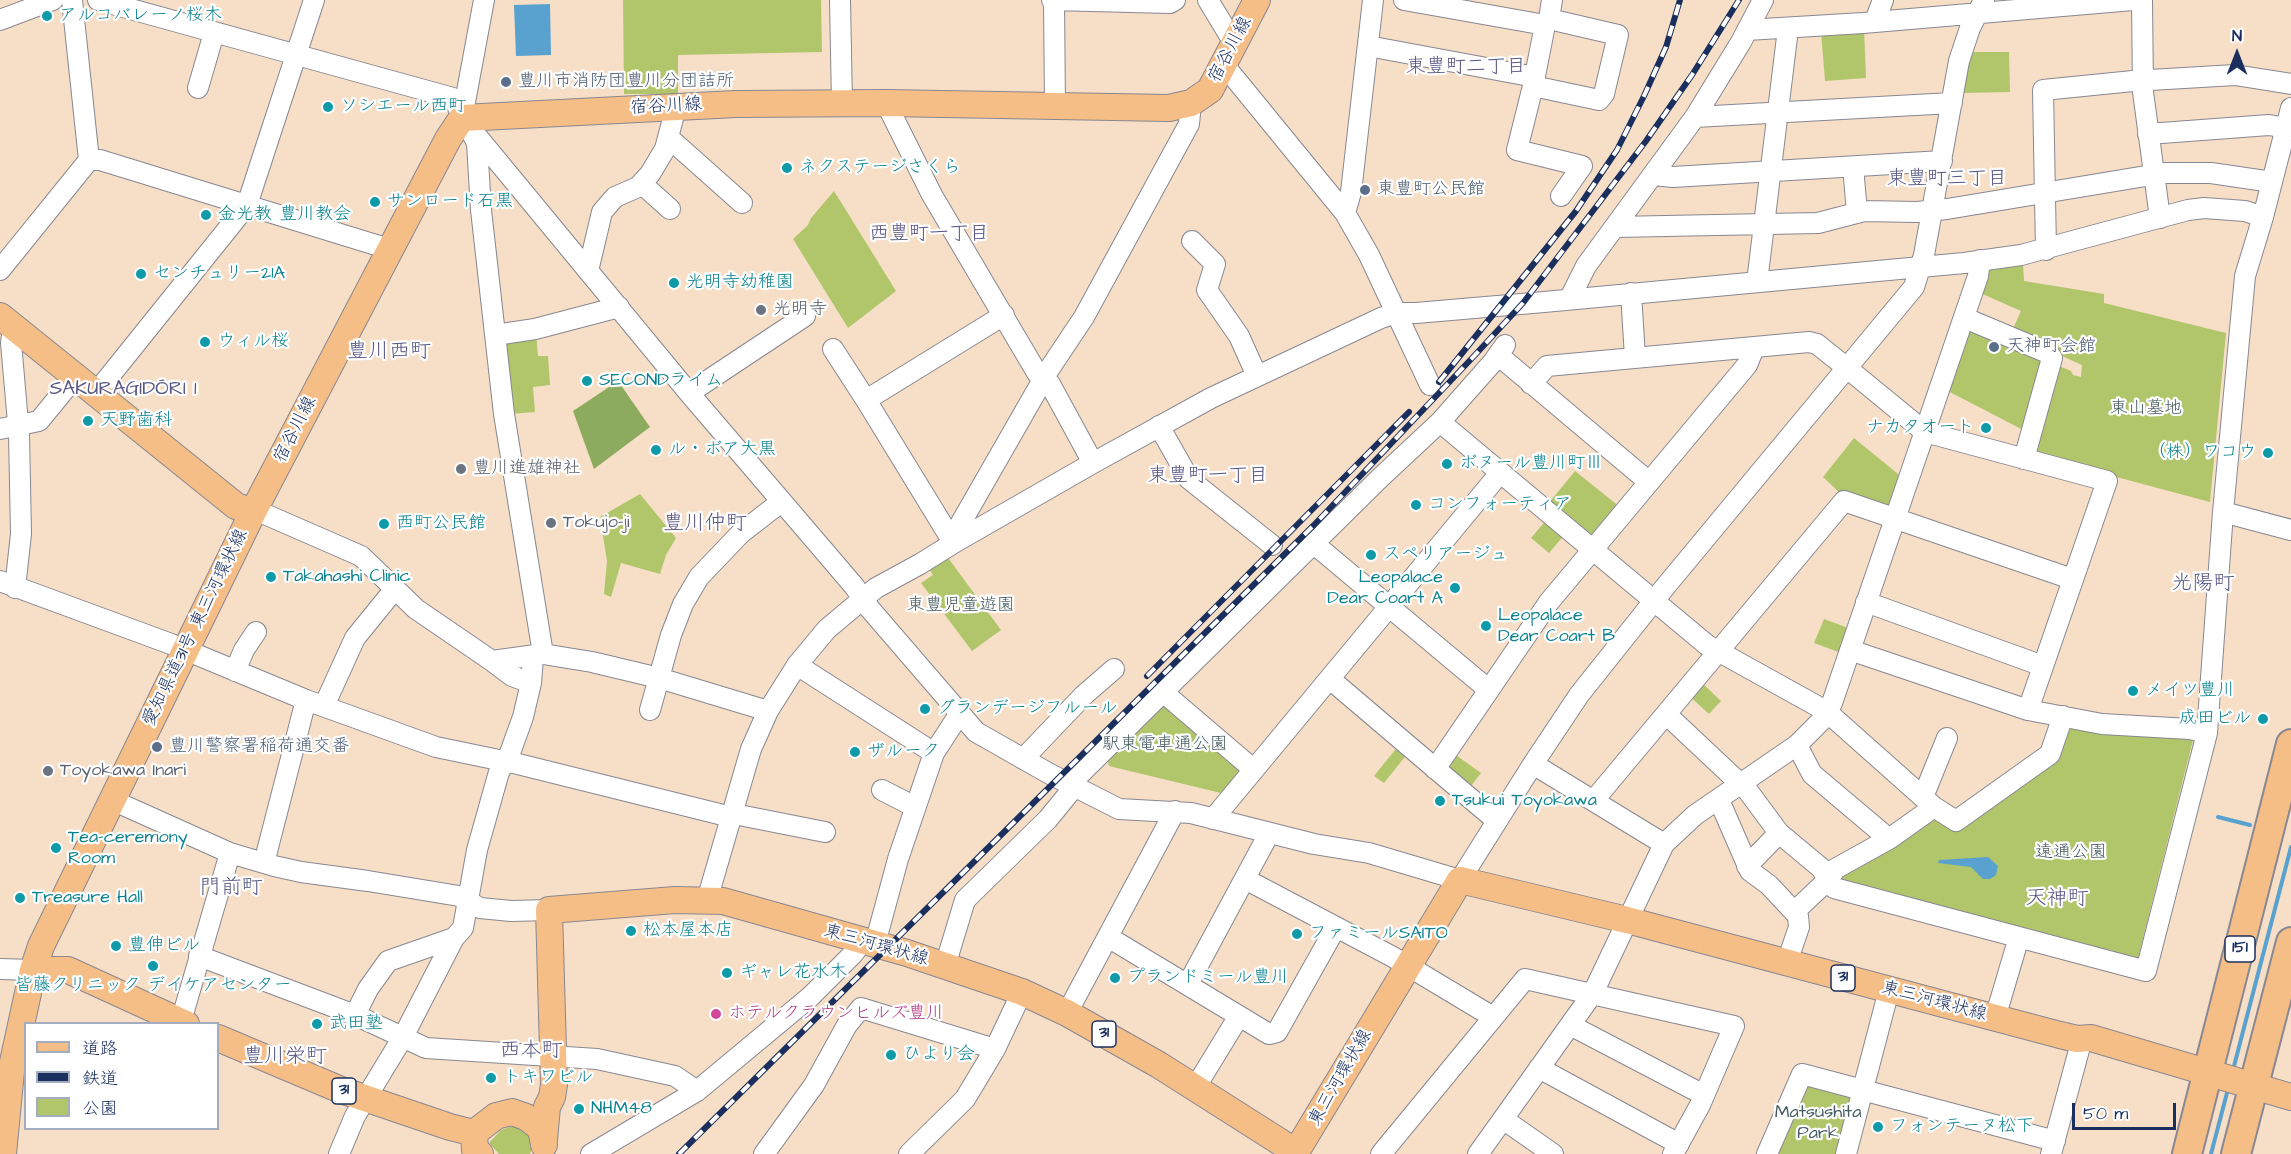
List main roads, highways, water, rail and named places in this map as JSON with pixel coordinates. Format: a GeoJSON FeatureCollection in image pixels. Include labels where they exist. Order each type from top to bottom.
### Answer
{"type":"FeatureCollection","features":[{"type":"Feature","properties":{"kind":"highway","name":"151"},"geometry":{"type":"LineString","coordinates":[[2236,1154],[2231,1078],[2291,744]]}},
{"type":"Feature","properties":{"kind":"highway","name":"151"},"geometry":{"type":"LineString","coordinates":[[2187,1154],[2231,1078],[2291,942]]}},
{"type":"Feature","properties":{"kind":"main road","name":"宿谷川線"},"geometry":{"type":"LineString","coordinates":[[254,512],[389,249],[448,139],[462,118],[736,104],[886,103],[1169,108],[1191,104],[1210,90],[1257,0]]}},
{"type":"Feature","properties":{"kind":"main road","name":"愛知県道31号 東三河環状線"},"geometry":{"type":"LineString","coordinates":[[3,1154],[11,1071],[33,970],[41,946],[254,512],[236,506],[7,322]]}},
{"type":"Feature","properties":{"kind":"main road","name":"東三河環状線"},"geometry":{"type":"LineString","coordinates":[[537,1112],[552,1097],[554,1085],[549,910],[707,900],[723,901],[869,943],[1022,992],[1066,1013],[1195,1088],[1296,1153],[1460,880],[1627,920],[2060,1035],[2082,1039],[2091,1038],[2291,1096]]}},
{"type":"Feature","properties":{"kind":"main road"},"geometry":{"type":"LineString","coordinates":[[33,970],[68,970],[183,1022]]}},
{"type":"Feature","properties":{"kind":"main road","name":"31"},"geometry":{"type":"LineString","coordinates":[[219,1038],[366,1099],[450,1127],[476,1148],[496,1116],[512,1112],[537,1112]]}},
{"type":"Feature","properties":{"kind":"main road"},"geometry":{"type":"LineString","coordinates":[[537,1112],[538,1126],[545,1148]]}},
{"type":"Feature","properties":{"kind":"water"},"geometry":{"type":"Polygon","coordinates":[[[550,4],[551,55],[516,56],[514,5],[550,4]]]}},
{"type":"Feature","properties":{"kind":"water"},"geometry":{"type":"Polygon","coordinates":[[[1988,857],[1998,866],[1996,875],[1990,879],[1983,879],[1971,867],[1938,863],[1939,860],[1988,857]]]}},
{"type":"Feature","properties":{"kind":"waterway"},"geometry":{"type":"LineString","coordinates":[[2218,817],[2250,825]]}},
{"type":"Feature","properties":{"kind":"waterway"},"geometry":{"type":"LineString","coordinates":[[2233,1070],[2291,847]]}},
{"type":"Feature","properties":{"kind":"waterway"},"geometry":{"type":"LineString","coordinates":[[2211,1154],[2228,1089]]}},
{"type":"Feature","properties":{"kind":"railway"},"geometry":{"type":"LineString","coordinates":[[1439,382],[1576,211],[1617,150],[1666,47],[1680,0]]}},
{"type":"Feature","properties":{"kind":"railway"},"geometry":{"type":"LineString","coordinates":[[679,1154],[1314,525],[1523,303],[1646,141],[1692,75],[1739,0]]}},
{"type":"Feature","properties":{"kind":"railway"},"geometry":{"type":"LineString","coordinates":[[1147,676],[1409,412]]}},
{"type":"Feature","properties":{"kind":"place","name":"アルコバレーノ桜木"},"geometry":{"type":"Point","coordinates":[47,16]}},
{"type":"Feature","properties":{"kind":"place","name":"豊川市消防団豊川分団詰所"},"geometry":{"type":"Point","coordinates":[506,82]}},
{"type":"Feature","properties":{"kind":"place","name":"ソシエール西町"},"geometry":{"type":"Point","coordinates":[328,107]}},
{"type":"Feature","properties":{"kind":"place","name":"ネクステージさくら"},"geometry":{"type":"Point","coordinates":[787,168]}},
{"type":"Feature","properties":{"kind":"place","name":"東豊町公民館"},"geometry":{"type":"Point","coordinates":[1365,190]}},
{"type":"Feature","properties":{"kind":"place","name":"サンロード石黒"},"geometry":{"type":"Point","coordinates":[375,202]}},
{"type":"Feature","properties":{"kind":"place","name":"金光教 豊川教会"},"geometry":{"type":"Point","coordinates":[206,215]}},
{"type":"Feature","properties":{"kind":"place","name":"センチュリー21A"},"geometry":{"type":"Point","coordinates":[141,274]}},
{"type":"Feature","properties":{"kind":"place","name":"光明寺幼稚園"},"geometry":{"type":"Point","coordinates":[674,283]}},
{"type":"Feature","properties":{"kind":"place","name":"光明寺"},"geometry":{"type":"Point","coordinates":[761,310]}},
{"type":"Feature","properties":{"kind":"place","name":"ウィル桜"},"geometry":{"type":"Point","coordinates":[205,342]}},
{"type":"Feature","properties":{"kind":"place","name":"天神町会館"},"geometry":{"type":"Point","coordinates":[1994,347]}},
{"type":"Feature","properties":{"kind":"place","name":"SECONDライム"},"geometry":{"type":"Point","coordinates":[587,381]}},
{"type":"Feature","properties":{"kind":"place","name":"天野歯科"},"geometry":{"type":"Point","coordinates":[88,421]}},
{"type":"Feature","properties":{"kind":"place","name":"ナカタオート"},"geometry":{"type":"Point","coordinates":[1986,428]}},
{"type":"Feature","properties":{"kind":"place","name":"ル・ボア大黒"},"geometry":{"type":"Point","coordinates":[656,450]}},
{"type":"Feature","properties":{"kind":"place","name":"（株）ワコウ"},"geometry":{"type":"Point","coordinates":[2268,453]}},
{"type":"Feature","properties":{"kind":"place","name":"ボヌール豊川町Ⅲ"},"geometry":{"type":"Point","coordinates":[1447,464]}},
{"type":"Feature","properties":{"kind":"place","name":"豊川進雄神社"},"geometry":{"type":"Point","coordinates":[461,469]}},
{"type":"Feature","properties":{"kind":"place","name":"コンフォーティア"},"geometry":{"type":"Point","coordinates":[1416,505]}},
{"type":"Feature","properties":{"kind":"place","name":"Tokujo-ji"},"geometry":{"type":"Point","coordinates":[551,523]}},
{"type":"Feature","properties":{"kind":"place","name":"西町公民館"},"geometry":{"type":"Point","coordinates":[384,524]}},
{"type":"Feature","properties":{"kind":"place","name":"スペリアージュ"},"geometry":{"type":"Point","coordinates":[1371,555]}},
{"type":"Feature","properties":{"kind":"place","name":"Takahashi Clinic"},"geometry":{"type":"Point","coordinates":[271,577]}},
{"type":"Feature","properties":{"kind":"place","name":"Leopalace Dear Coart A"},"geometry":{"type":"Point","coordinates":[1455,588]}},
{"type":"Feature","properties":{"kind":"place","name":"Leopalace Dear Coart B"},"geometry":{"type":"Point","coordinates":[1486,626]}},
{"type":"Feature","properties":{"kind":"place","name":"メイツ豊川"},"geometry":{"type":"Point","coordinates":[2133,691]}},
{"type":"Feature","properties":{"kind":"place","name":"グランデージフルール"},"geometry":{"type":"Point","coordinates":[925,709]}},
{"type":"Feature","properties":{"kind":"place","name":"成田ビル"},"geometry":{"type":"Point","coordinates":[2263,719]}},
{"type":"Feature","properties":{"kind":"place","name":"豊川警察署稲荷通交番"},"geometry":{"type":"Point","coordinates":[157,747]}},
{"type":"Feature","properties":{"kind":"place","name":"ザルーク"},"geometry":{"type":"Point","coordinates":[855,752]}},
{"type":"Feature","properties":{"kind":"place","name":"Toyokawa Inari"},"geometry":{"type":"Point","coordinates":[48,771]}},
{"type":"Feature","properties":{"kind":"place","name":"Tsukui Toyokawa"},"geometry":{"type":"Point","coordinates":[1440,801]}},
{"type":"Feature","properties":{"kind":"place","name":"Tea-ceremony Room"},"geometry":{"type":"Point","coordinates":[56,848]}},
{"type":"Feature","properties":{"kind":"place","name":"Treasure Hall"},"geometry":{"type":"Point","coordinates":[20,898]}},
{"type":"Feature","properties":{"kind":"place","name":"松本屋本店"},"geometry":{"type":"Point","coordinates":[631,931]}},
{"type":"Feature","properties":{"kind":"place","name":"ファミールSAITO"},"geometry":{"type":"Point","coordinates":[1297,934]}},
{"type":"Feature","properties":{"kind":"place","name":"豊伸ビル"},"geometry":{"type":"Point","coordinates":[116,946]}},
{"type":"Feature","properties":{"kind":"place","name":"皆藤クリニック デイケアセンター"},"geometry":{"type":"Point","coordinates":[153,966]}},
{"type":"Feature","properties":{"kind":"place","name":"ギャレ花水木"},"geometry":{"type":"Point","coordinates":[727,973]}},
{"type":"Feature","properties":{"kind":"place","name":"プランドミール豊川"},"geometry":{"type":"Point","coordinates":[1115,978]}},
{"type":"Feature","properties":{"kind":"place","name":"ホテルクラウンヒルズ豊川"},"geometry":{"type":"Point","coordinates":[716,1014]}},
{"type":"Feature","properties":{"kind":"place","name":"武田塾"},"geometry":{"type":"Point","coordinates":[317,1024]}},
{"type":"Feature","properties":{"kind":"place","name":"ひより会"},"geometry":{"type":"Point","coordinates":[891,1055]}},
{"type":"Feature","properties":{"kind":"place","name":"トキワビル"},"geometry":{"type":"Point","coordinates":[491,1078]}},
{"type":"Feature","properties":{"kind":"place","name":"NHM48"},"geometry":{"type":"Point","coordinates":[579,1109]}},
{"type":"Feature","properties":{"kind":"place","name":"フォンテーヌ松下"},"geometry":{"type":"Point","coordinates":[1878,1127]}},
{"type":"Feature","properties":{"kind":"district","name":"東豊町二丁目"},"geometry":{"type":"Point","coordinates":[1466,68]}},
{"type":"Feature","properties":{"kind":"district","name":"東豊町三丁目"},"geometry":{"type":"Point","coordinates":[1947,180]}},
{"type":"Feature","properties":{"kind":"district","name":"西豊町一丁目"},"geometry":{"type":"Point","coordinates":[929,235]}},
{"type":"Feature","properties":{"kind":"district","name":"豊川西町"},"geometry":{"type":"Point","coordinates":[389,353]}},
{"type":"Feature","properties":{"kind":"district","name":"SAKURAGIDŌRI 1"},"geometry":{"type":"Point","coordinates":[123,390]}},
{"type":"Feature","properties":{"kind":"district","name":"東豊町一丁目"},"geometry":{"type":"Point","coordinates":[1208,477]}},
{"type":"Feature","properties":{"kind":"district","name":"豊川仲町"},"geometry":{"type":"Point","coordinates":[705,525]}},
{"type":"Feature","properties":{"kind":"district","name":"光陽町"},"geometry":{"type":"Point","coordinates":[2203,585]}},
{"type":"Feature","properties":{"kind":"district","name":"門前町"},"geometry":{"type":"Point","coordinates":[231,889]}},
{"type":"Feature","properties":{"kind":"district","name":"天神町"},"geometry":{"type":"Point","coordinates":[2057,900]}},
{"type":"Feature","properties":{"kind":"district","name":"西本町"},"geometry":{"type":"Point","coordinates":[531,1052]}},
{"type":"Feature","properties":{"kind":"district","name":"豊川栄町"},"geometry":{"type":"Point","coordinates":[285,1058]}},
{"type":"Feature","properties":{"kind":"park label","name":"東山墓地"},"geometry":{"type":"Point","coordinates":[2146,409]}},
{"type":"Feature","properties":{"kind":"park label","name":"東豊児童遊園"},"geometry":{"type":"Point","coordinates":[961,606]}},
{"type":"Feature","properties":{"kind":"park label","name":"駅東電車通公園"},"geometry":{"type":"Point","coordinates":[1165,745]}},
{"type":"Feature","properties":{"kind":"park label","name":"遠通公園"},"geometry":{"type":"Point","coordinates":[2071,853]}},
{"type":"Feature","properties":{"kind":"park label","name":"Matsushita Park"},"geometry":{"type":"Point","coordinates":[1818,1123]}}]}
